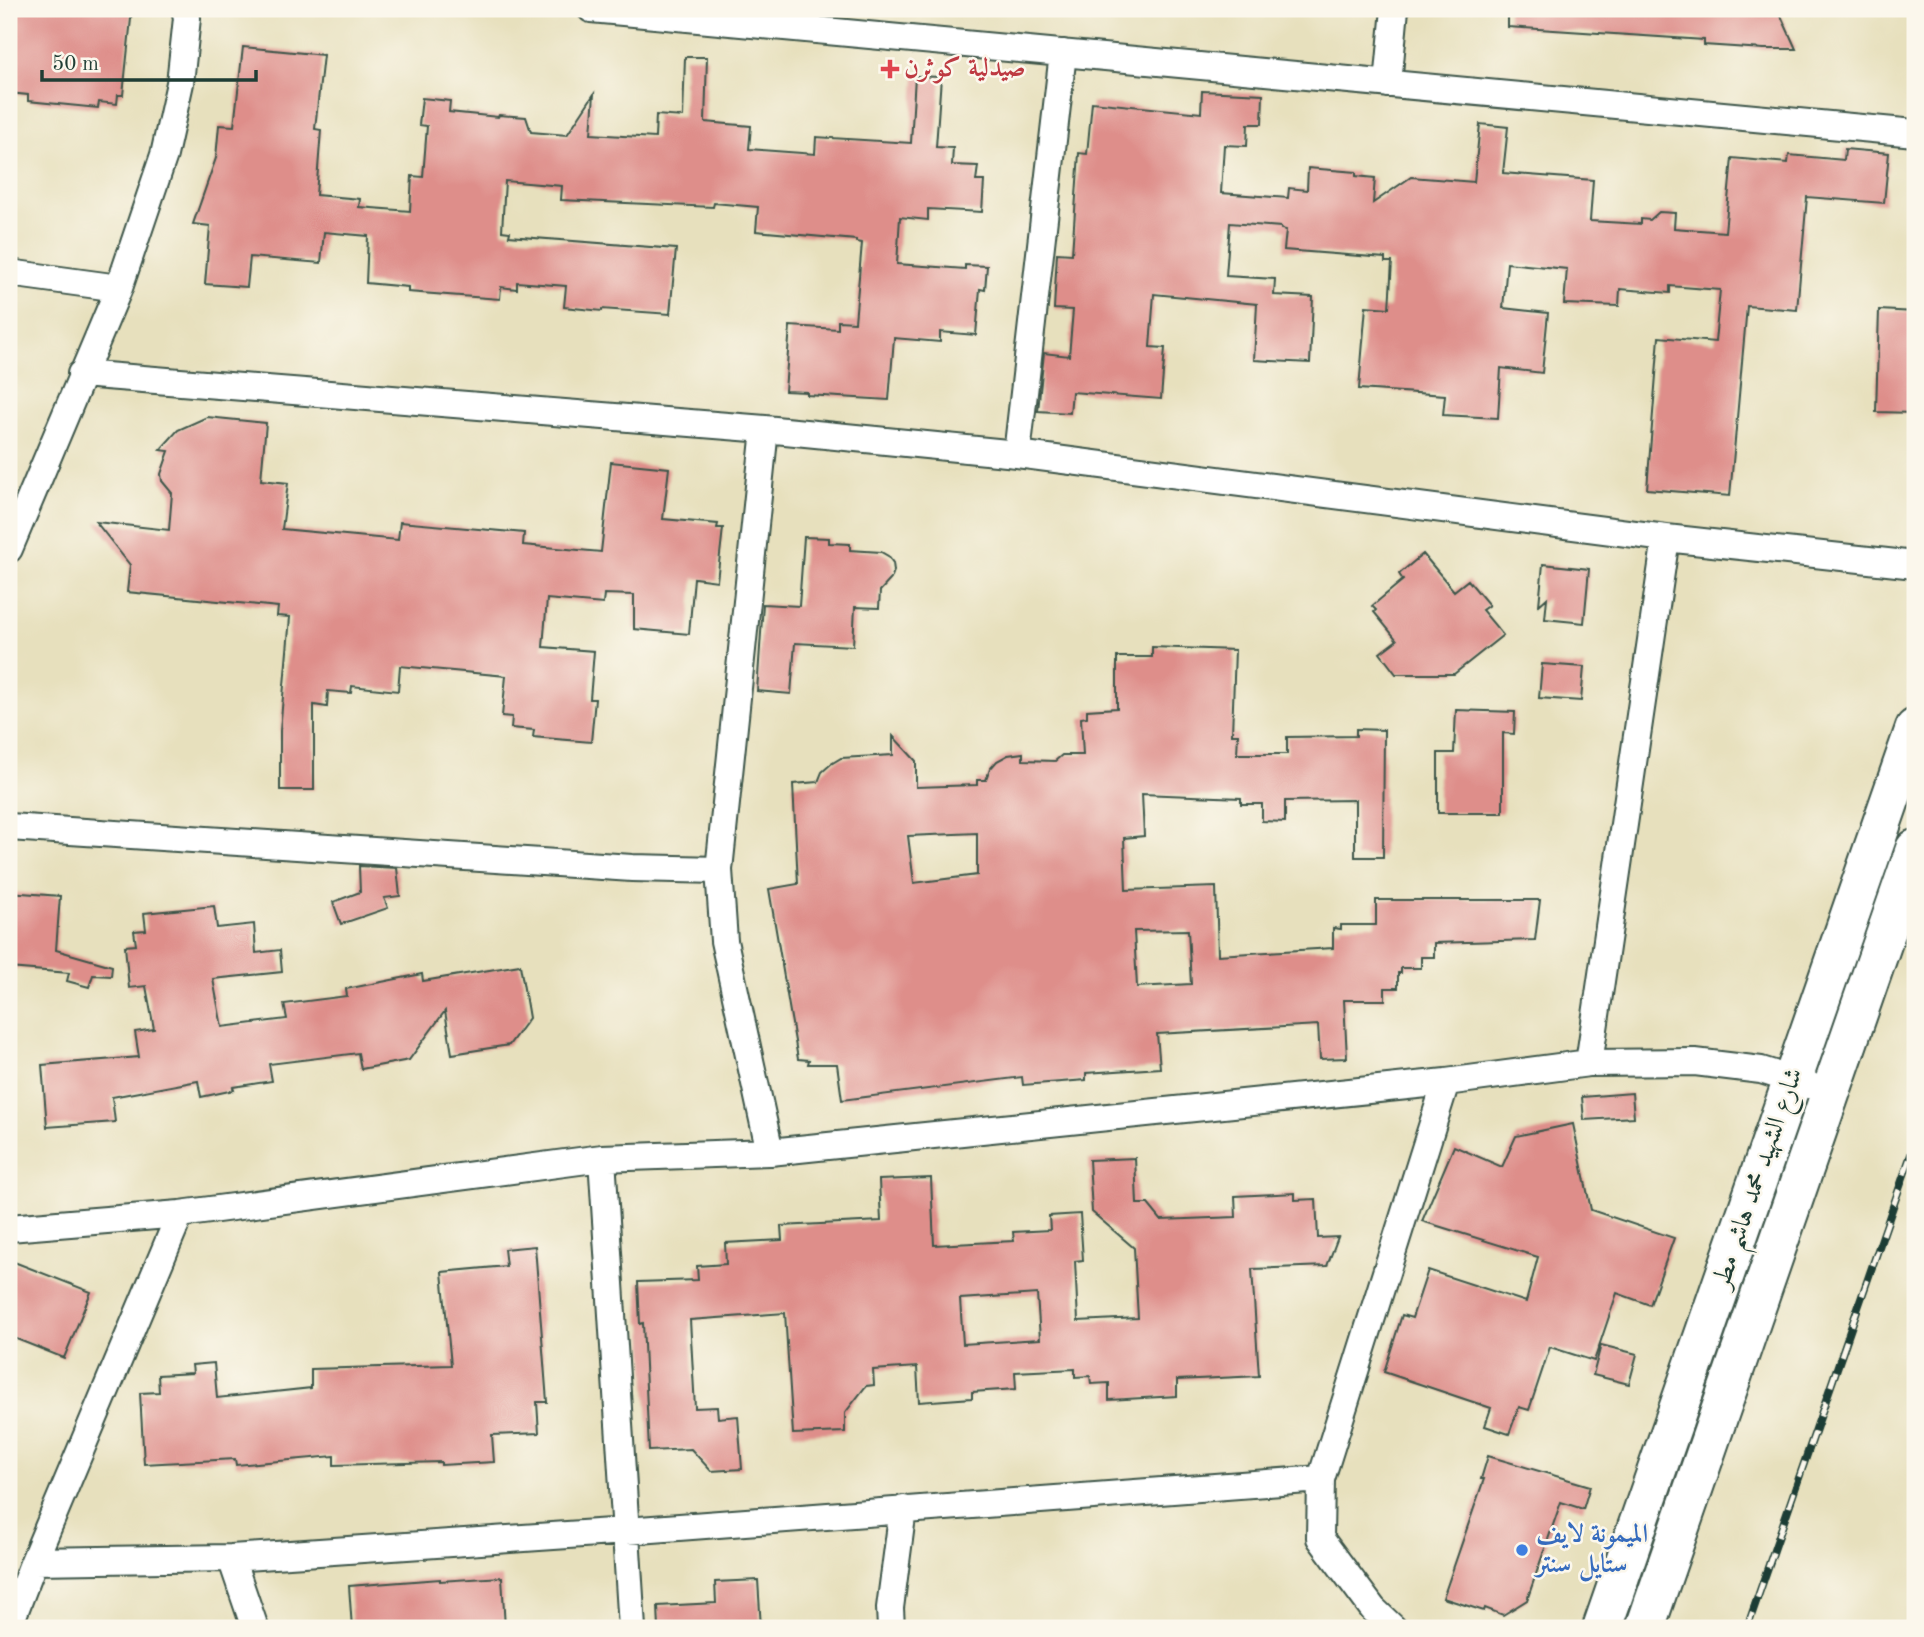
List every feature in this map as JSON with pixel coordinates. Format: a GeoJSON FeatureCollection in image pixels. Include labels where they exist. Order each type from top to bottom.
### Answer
{"type":"FeatureCollection","features":[{"type":"Feature","properties":{"kind":"main road","name":"شارع الشهيد محمد هاشم مطر"},"geometry":{"type":"LineString","coordinates":[[1602,1628],[1915,728]]}},
{"type":"Feature","properties":{"kind":"main road","name":"شارع الشهيد محمد هاشم مطر"},"geometry":{"type":"LineString","coordinates":[[1645,1628],[1915,849]]}},
{"type":"Feature","properties":{"kind":"street"},"geometry":{"type":"LineString","coordinates":[[9,549],[119,288],[164,155],[180,83],[187,18],[185,9]]}},
{"type":"Feature","properties":{"kind":"street"},"geometry":{"type":"LineString","coordinates":[[591,9],[829,20],[1063,53],[1915,133]]}},
{"type":"Feature","properties":{"kind":"street"},"geometry":{"type":"LineString","coordinates":[[1388,83],[1395,9]]}},
{"type":"Feature","properties":{"kind":"street"},"geometry":{"type":"LineString","coordinates":[[1017,454],[1063,53]]}},
{"type":"Feature","properties":{"kind":"street"},"geometry":{"type":"LineString","coordinates":[[9,273],[119,288]]}},
{"type":"Feature","properties":{"kind":"street"},"geometry":{"type":"LineString","coordinates":[[81,374],[765,429],[1017,454],[1666,537],[1915,565]]}},
{"type":"Feature","properties":{"kind":"street"},"geometry":{"type":"LineString","coordinates":[[765,429],[719,870],[724,941],[770,1152]]}},
{"type":"Feature","properties":{"kind":"street"},"geometry":{"type":"LineString","coordinates":[[1589,1063],[1666,537]]}},
{"type":"Feature","properties":{"kind":"street"},"geometry":{"type":"LineString","coordinates":[[9,827],[632,868],[719,870]]}},
{"type":"Feature","properties":{"kind":"street"},"geometry":{"type":"LineString","coordinates":[[9,1228],[180,1214],[602,1158],[770,1152],[1446,1082],[1589,1063],[1695,1062],[1761,1070],[1831,1092]]}},
{"type":"Feature","properties":{"kind":"street"},"geometry":{"type":"LineString","coordinates":[[1393,1628],[1373,1609],[1320,1538],[1321,1479],[1446,1082]]}},
{"type":"Feature","properties":{"kind":"street"},"geometry":{"type":"LineString","coordinates":[[602,1158],[632,1628]]}},
{"type":"Feature","properties":{"kind":"street"},"geometry":{"type":"LineString","coordinates":[[9,1626],[180,1214]]}},
{"type":"Feature","properties":{"kind":"street"},"geometry":{"type":"LineString","coordinates":[[34,1562],[231,1558],[1321,1479]]}},
{"type":"Feature","properties":{"kind":"street"},"geometry":{"type":"LineString","coordinates":[[891,1628],[890,1608],[903,1509]]}},
{"type":"Feature","properties":{"kind":"street"},"geometry":{"type":"LineString","coordinates":[[231,1558],[255,1628]]}},
{"type":"Feature","properties":{"kind":"building"},"geometry":{"type":"Polygon","coordinates":[[[11,9],[132,9],[123,95],[118,95],[117,104],[99,102],[98,108],[28,101],[28,95],[9,93],[11,9]]]}},
{"type":"Feature","properties":{"kind":"building"},"geometry":{"type":"Polygon","coordinates":[[[1508,9],[1778,9],[1796,49],[1704,45],[1704,40],[1508,27],[1508,9]]]}},
{"type":"Feature","properties":{"kind":"building"},"geometry":{"type":"Polygon","coordinates":[[[243,47],[323,55],[315,129],[321,130],[316,195],[360,199],[359,207],[410,211],[412,176],[423,177],[427,126],[419,125],[422,98],[450,101],[449,112],[526,117],[531,132],[567,135],[594,94],[591,134],[655,138],[656,115],[683,117],[685,57],[707,57],[705,122],[751,126],[749,149],[815,154],[816,137],[911,143],[915,76],[941,77],[936,147],[953,148],[952,165],[978,166],[976,181],[984,181],[982,212],[928,209],[928,220],[900,217],[897,264],[965,269],[965,265],[987,266],[985,290],[980,289],[976,335],[940,332],[940,342],[894,338],[889,400],[785,391],[790,326],[838,329],[838,321],[855,322],[862,243],[856,240],[756,231],[758,207],[714,203],[713,207],[561,200],[562,186],[505,181],[502,231],[510,232],[509,236],[676,249],[670,314],[564,307],[566,286],[517,282],[517,289],[501,287],[500,299],[408,292],[408,287],[366,283],[368,236],[324,232],[321,263],[250,257],[247,287],[205,284],[210,226],[193,224],[216,158],[219,125],[234,126],[243,47]]]}},
{"type":"Feature","properties":{"kind":"building"},"geometry":{"type":"Polygon","coordinates":[[[1202,91],[1263,94],[1262,124],[1248,124],[1247,146],[1224,145],[1221,193],[1288,198],[1289,188],[1307,190],[1308,168],[1356,172],[1356,176],[1375,178],[1373,203],[1411,177],[1474,182],[1480,124],[1508,127],[1503,173],[1593,180],[1590,221],[1641,224],[1641,219],[1650,220],[1659,212],[1675,213],[1674,228],[1725,232],[1732,158],[1788,163],[1789,155],[1844,160],[1845,149],[1889,153],[1884,203],[1807,197],[1797,310],[1747,306],[1730,496],[1647,489],[1659,337],[1715,342],[1720,290],[1670,286],[1670,293],[1620,289],[1619,306],[1564,304],[1567,269],[1507,263],[1503,308],[1548,313],[1542,373],[1501,368],[1498,418],[1443,415],[1445,395],[1359,389],[1366,306],[1389,308],[1392,262],[1385,262],[1385,258],[1284,250],[1286,230],[1281,227],[1230,223],[1226,276],[1275,279],[1274,295],[1313,297],[1310,363],[1254,360],[1257,304],[1154,294],[1150,347],[1165,348],[1161,399],[1072,392],[1070,413],[1038,411],[1044,353],[1069,356],[1073,310],[1054,309],[1057,253],[1072,254],[1079,153],[1087,154],[1092,102],[1201,113],[1202,91]]]}},
{"type":"Feature","properties":{"kind":"building"},"geometry":{"type":"Polygon","coordinates":[[[1879,310],[1915,312],[1915,413],[1876,412],[1879,310]]]}},
{"type":"Feature","properties":{"kind":"building"},"geometry":{"type":"Polygon","coordinates":[[[207,417],[266,423],[261,480],[288,483],[282,529],[398,540],[400,522],[524,533],[523,545],[601,552],[611,462],[669,468],[663,519],[718,524],[717,528],[723,528],[717,581],[694,578],[689,634],[634,629],[634,595],[604,594],[603,604],[547,599],[543,647],[594,651],[590,699],[595,699],[591,742],[533,737],[534,730],[511,728],[512,717],[502,716],[506,676],[400,666],[398,691],[352,686],[351,693],[328,691],[327,707],[314,705],[314,790],[280,790],[280,731],[290,617],[277,616],[278,607],[127,592],[130,565],[96,522],[169,530],[172,493],[162,481],[161,474],[169,451],[160,450],[178,430],[207,417]]]}},
{"type":"Feature","properties":{"kind":"building"},"geometry":{"type":"Polygon","coordinates":[[[804,537],[829,538],[829,543],[850,544],[850,550],[881,552],[893,563],[894,571],[891,579],[880,591],[879,608],[855,607],[853,646],[795,643],[791,694],[757,691],[763,604],[799,606],[804,537]]]}},
{"type":"Feature","properties":{"kind":"building"},"geometry":{"type":"Polygon","coordinates":[[[1423,554],[1454,591],[1468,580],[1489,605],[1482,610],[1503,635],[1454,674],[1396,674],[1380,653],[1397,640],[1372,606],[1403,580],[1399,574],[1423,554]]]}},
{"type":"Feature","properties":{"kind":"building"},"geometry":{"type":"Polygon","coordinates":[[[1543,564],[1589,569],[1584,623],[1545,619],[1547,598],[1539,605],[1543,564]]]}},
{"type":"Feature","properties":{"kind":"building"},"geometry":{"type":"Polygon","coordinates":[[[1152,647],[1235,650],[1232,734],[1238,734],[1237,754],[1287,754],[1287,737],[1356,736],[1356,729],[1384,730],[1383,857],[1355,857],[1355,800],[1285,801],[1285,822],[1262,821],[1262,804],[1241,804],[1241,798],[1142,794],[1144,836],[1124,838],[1126,890],[1216,887],[1218,955],[1333,948],[1333,928],[1341,929],[1341,925],[1376,925],[1376,900],[1540,900],[1535,940],[1434,943],[1434,957],[1421,957],[1421,968],[1401,968],[1401,973],[1398,973],[1398,988],[1385,988],[1385,1000],[1344,1000],[1347,1058],[1320,1059],[1318,1025],[1157,1034],[1160,1068],[1086,1073],[1086,1080],[1023,1085],[1022,1077],[842,1100],[837,1064],[808,1064],[809,1060],[798,1059],[769,889],[798,884],[793,784],[818,782],[822,772],[841,758],[893,755],[893,736],[916,761],[916,787],[977,785],[977,780],[986,780],[997,761],[1008,755],[1023,753],[1023,760],[1055,761],[1062,755],[1083,755],[1081,718],[1087,717],[1087,710],[1117,708],[1117,657],[1152,657],[1152,647]],[[977,833],[908,836],[914,883],[977,875],[977,833]],[[1188,930],[1134,931],[1137,987],[1191,984],[1188,930]]]}},
{"type":"Feature","properties":{"kind":"building"},"geometry":{"type":"Polygon","coordinates":[[[1542,664],[1584,667],[1581,701],[1539,698],[1542,664]]]}},
{"type":"Feature","properties":{"kind":"building"},"geometry":{"type":"Polygon","coordinates":[[[1456,710],[1515,712],[1514,734],[1503,733],[1503,813],[1438,813],[1438,753],[1454,753],[1456,710]]]}},
{"type":"Feature","properties":{"kind":"building"},"geometry":{"type":"Polygon","coordinates":[[[359,866],[397,868],[400,896],[384,898],[388,908],[341,924],[333,902],[360,892],[359,866]]]}},
{"type":"Feature","properties":{"kind":"building"},"geometry":{"type":"Polygon","coordinates":[[[9,892],[60,896],[56,950],[112,966],[111,976],[93,975],[89,987],[67,981],[69,973],[9,968],[9,892]]]}},
{"type":"Feature","properties":{"kind":"building"},"geometry":{"type":"Polygon","coordinates":[[[214,906],[217,928],[254,924],[256,953],[280,950],[282,972],[213,979],[222,1027],[287,1019],[284,1004],[347,996],[346,989],[422,974],[423,981],[520,965],[529,1018],[509,1045],[452,1054],[445,1011],[409,1060],[361,1069],[358,1053],[269,1064],[272,1081],[233,1087],[234,1090],[201,1097],[198,1081],[112,1097],[115,1122],[47,1127],[42,1065],[139,1057],[135,1032],[154,1029],[146,986],[129,988],[125,946],[136,945],[134,931],[146,930],[144,913],[214,906]]]}},
{"type":"Feature","properties":{"kind":"building"},"geometry":{"type":"Polygon","coordinates":[[[1632,1093],[1634,1117],[1584,1120],[1582,1097],[1632,1093]]]}},
{"type":"Feature","properties":{"kind":"building"},"geometry":{"type":"Polygon","coordinates":[[[1573,1124],[1591,1210],[1674,1238],[1650,1305],[1617,1293],[1594,1361],[1550,1347],[1529,1410],[1519,1407],[1509,1434],[1485,1426],[1491,1408],[1384,1372],[1402,1315],[1412,1318],[1428,1270],[1526,1302],[1538,1257],[1422,1221],[1454,1146],[1502,1167],[1516,1136],[1573,1124]]]}},
{"type":"Feature","properties":{"kind":"building"},"geometry":{"type":"Polygon","coordinates":[[[1135,1158],[1137,1204],[1148,1204],[1161,1220],[1236,1217],[1235,1196],[1295,1193],[1295,1200],[1316,1199],[1318,1238],[1338,1237],[1327,1266],[1252,1269],[1259,1376],[1177,1380],[1177,1396],[1109,1400],[1109,1383],[1091,1384],[1090,1376],[1075,1377],[1075,1369],[1015,1372],[1016,1389],[972,1392],[972,1398],[919,1402],[917,1367],[873,1370],[874,1385],[866,1386],[845,1413],[845,1432],[793,1434],[785,1313],[690,1320],[695,1408],[717,1407],[718,1418],[738,1416],[742,1469],[711,1471],[691,1449],[649,1451],[643,1323],[640,1324],[638,1282],[698,1280],[697,1266],[726,1264],[725,1243],[782,1240],[781,1226],[881,1221],[879,1180],[931,1178],[934,1245],[1014,1241],[1013,1232],[1050,1230],[1049,1216],[1080,1214],[1083,1260],[1075,1261],[1078,1321],[1138,1318],[1134,1248],[1092,1212],[1089,1160],[1135,1158]],[[1037,1294],[960,1299],[963,1344],[1040,1339],[1037,1294]]]}},
{"type":"Feature","properties":{"kind":"building"},"geometry":{"type":"Polygon","coordinates":[[[535,1246],[547,1402],[537,1402],[539,1433],[492,1435],[494,1462],[334,1465],[334,1456],[236,1465],[235,1459],[144,1464],[140,1393],[159,1392],[158,1375],[193,1373],[192,1365],[214,1363],[217,1398],[311,1388],[311,1369],[451,1365],[442,1272],[506,1266],[504,1249],[535,1246]]]}},
{"type":"Feature","properties":{"kind":"building"},"geometry":{"type":"Polygon","coordinates":[[[9,1260],[91,1292],[64,1358],[9,1336],[9,1260]]]}},
{"type":"Feature","properties":{"kind":"building"},"geometry":{"type":"Polygon","coordinates":[[[1601,1345],[1637,1354],[1629,1384],[1593,1375],[1601,1345]]]}},
{"type":"Feature","properties":{"kind":"building"},"geometry":{"type":"Polygon","coordinates":[[[1488,1456],[1590,1486],[1583,1509],[1561,1502],[1527,1600],[1503,1615],[1443,1598],[1484,1479],[1481,1479],[1488,1456]]]}},
{"type":"Feature","properties":{"kind":"building"},"geometry":{"type":"Polygon","coordinates":[[[502,1577],[505,1628],[352,1628],[349,1586],[502,1577]]]}},
{"type":"Feature","properties":{"kind":"building"},"geometry":{"type":"Polygon","coordinates":[[[758,1580],[761,1628],[659,1628],[658,1606],[716,1603],[715,1582],[758,1580]]]}},
{"type":"Feature","properties":{"kind":"railway"},"geometry":{"type":"LineString","coordinates":[[1747,1628],[1915,1143]]}},
{"type":"Feature","properties":{"kind":"place","name":"صيدلية كوثرن"},"geometry":{"type":"Point","coordinates":[890,69]}},
{"type":"Feature","properties":{"kind":"place","name":"الميمونة لايف ستايل سنتر"},"geometry":{"type":"Point","coordinates":[1522,1550]}}]}
